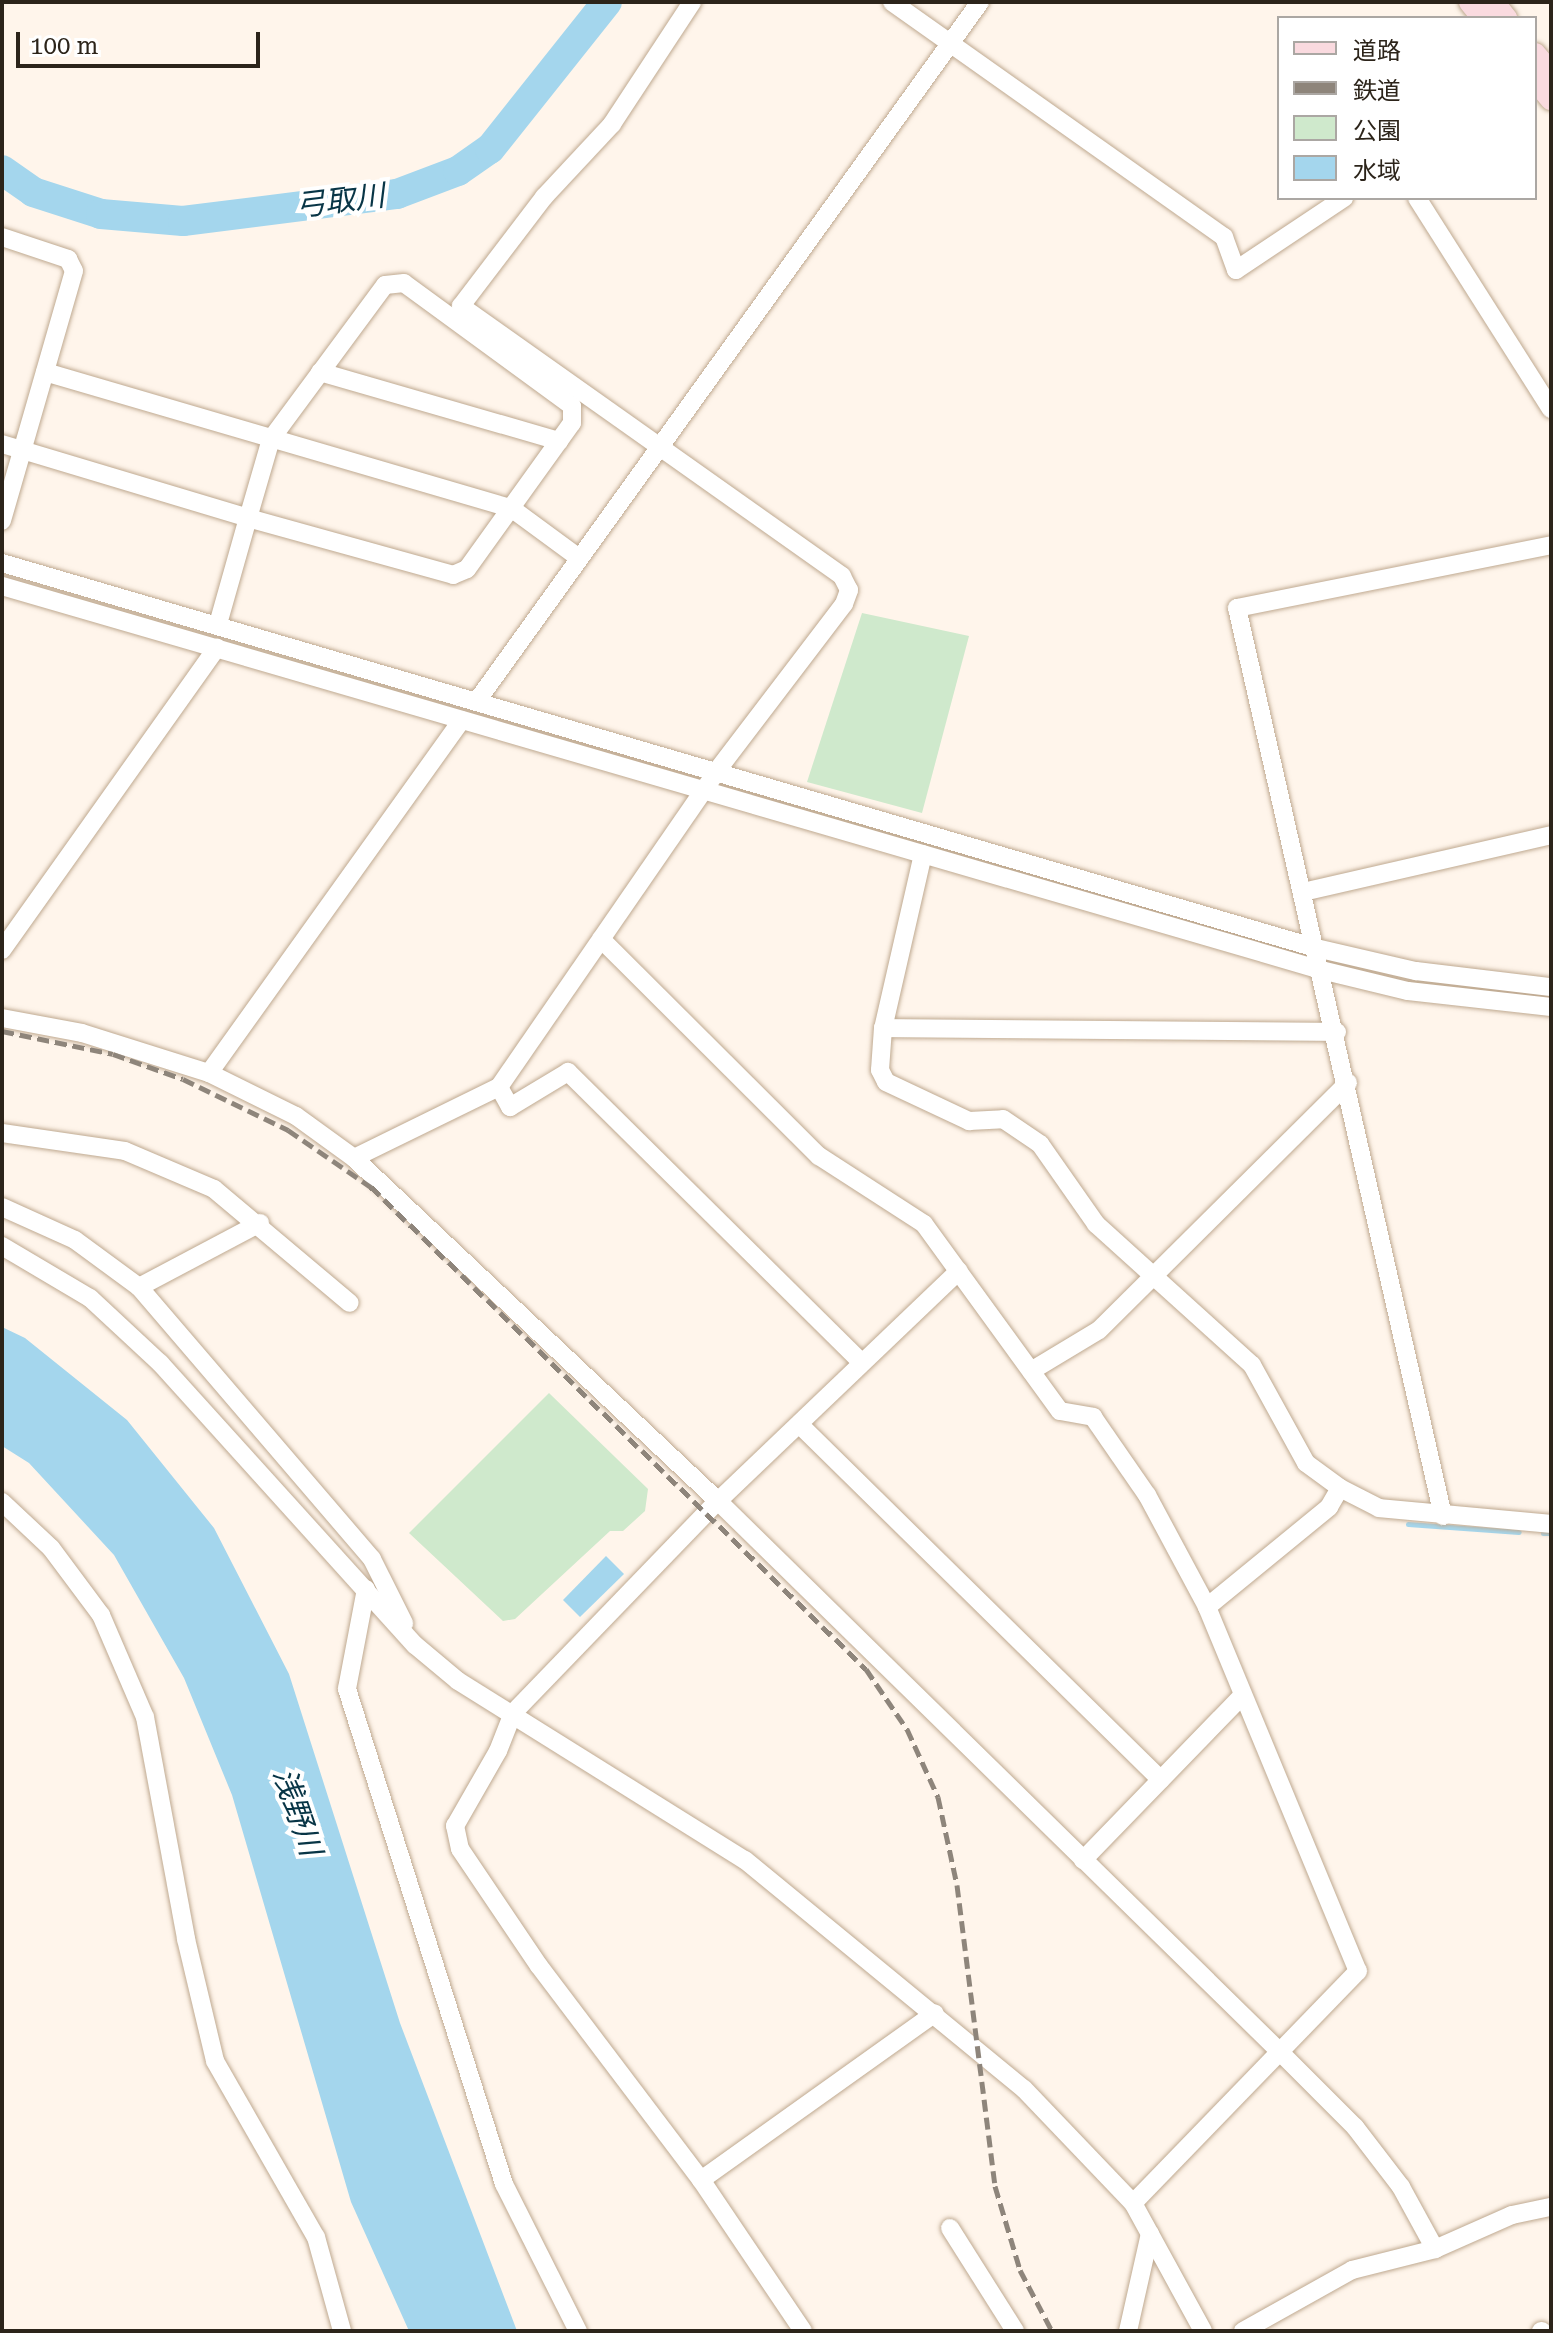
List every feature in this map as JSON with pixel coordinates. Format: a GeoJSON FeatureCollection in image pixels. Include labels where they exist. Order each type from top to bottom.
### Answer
{"type":"FeatureCollection","features":[{"type":"Feature","properties":{"kind":"main road"},"geometry":{"type":"LineString","coordinates":[[1481,9],[1500,16]]}},
{"type":"Feature","properties":{"kind":"main road"},"geometry":{"type":"LineString","coordinates":[[1537,56],[1551,73]]}},
{"type":"Feature","properties":{"kind":"main road"},"geometry":{"type":"LineString","coordinates":[[1537,82],[1551,99]]}},
{"type":"Feature","properties":{"kind":"street"},"geometry":{"type":"LineString","coordinates":[[354,1158],[499,1087],[716,772],[844,604],[849,590],[842,576],[461,306],[544,197],[612,124],[692,2]]}},
{"type":"Feature","properties":{"kind":"street"},"geometry":{"type":"LineString","coordinates":[[892,2],[1224,237],[1236,270],[1341,200]]}},
{"type":"Feature","properties":{"kind":"street"},"geometry":{"type":"LineString","coordinates":[[477,701],[980,2]]}},
{"type":"Feature","properties":{"kind":"street"},"geometry":{"type":"LineString","coordinates":[[1418,200],[1551,409]]}},
{"type":"Feature","properties":{"kind":"street"},"geometry":{"type":"LineString","coordinates":[[2,521],[74,271],[68,259],[3,243]]}},
{"type":"Feature","properties":{"kind":"street"},"geometry":{"type":"LineString","coordinates":[[2,444],[248,518],[453,575],[467,569],[572,423],[572,406],[404,283],[385,285],[271,439],[248,518],[218,624]]}},
{"type":"Feature","properties":{"kind":"street"},"geometry":{"type":"LineString","coordinates":[[45,372],[511,508],[579,558]]}},
{"type":"Feature","properties":{"kind":"street"},"geometry":{"type":"LineString","coordinates":[[320,372],[559,441]]}},
{"type":"Feature","properties":{"kind":"street"},"geometry":{"type":"LineString","coordinates":[[1443,1516],[1337,1032],[1237,608],[1551,545]]}},
{"type":"Feature","properties":{"kind":"street"},"geometry":{"type":"LineString","coordinates":[[2,563],[1316,948],[1416,971],[1551,987]]}},
{"type":"Feature","properties":{"kind":"street"},"geometry":{"type":"LineString","coordinates":[[2,586],[1321,970],[1408,991],[1551,1007]]}},
{"type":"Feature","properties":{"kind":"street"},"geometry":{"type":"LineString","coordinates":[[2,950],[217,648]]}},
{"type":"Feature","properties":{"kind":"street"},"geometry":{"type":"LineString","coordinates":[[209,1073],[462,720]]}},
{"type":"Feature","properties":{"kind":"street"},"geometry":{"type":"LineString","coordinates":[[1303,892],[1551,835]]}},
{"type":"Feature","properties":{"kind":"street"},"geometry":{"type":"LineString","coordinates":[[923,854],[883,1028],[880,1070],[886,1082],[969,1121],[1003,1119],[1021,1126],[1040,1144],[1096,1224],[1252,1365],[1306,1463],[1340,1488],[1379,1508],[1551,1524]]}},
{"type":"Feature","properties":{"kind":"street"},"geometry":{"type":"LineString","coordinates":[[601,939],[819,1156],[912,1213],[959,1271],[1060,1411],[1093,1417],[1147,1495],[1207,1607],[1241,1697],[1358,1971],[1133,2203]]}},
{"type":"Feature","properties":{"kind":"street"},"geometry":{"type":"LineString","coordinates":[[2,1018],[82,1033],[209,1073],[296,1116],[354,1158],[718,1501],[1355,2127],[1401,2187],[1435,2249]]}},
{"type":"Feature","properties":{"kind":"street"},"geometry":{"type":"LineString","coordinates":[[883,1028],[1337,1032]]}},
{"type":"Feature","properties":{"kind":"street"},"geometry":{"type":"LineString","coordinates":[[499,1087],[510,1107],[568,1072],[860,1361]]}},
{"type":"Feature","properties":{"kind":"street"},"geometry":{"type":"LineString","coordinates":[[1031,1371],[1099,1330],[1154,1279],[1348,1083]]}},
{"type":"Feature","properties":{"kind":"street"},"geometry":{"type":"LineString","coordinates":[[2,1133],[125,1151],[214,1189],[260,1223],[350,1303]]}},
{"type":"Feature","properties":{"kind":"street"},"geometry":{"type":"LineString","coordinates":[[2,1207],[75,1240],[139,1287],[372,1559],[415,1645]]}},
{"type":"Feature","properties":{"kind":"street"},"geometry":{"type":"LineString","coordinates":[[139,1287],[260,1223]]}},
{"type":"Feature","properties":{"kind":"street"},"geometry":{"type":"LineString","coordinates":[[2,1246],[90,1298],[160,1363],[415,1645],[458,1681],[745,1860],[1024,2089],[1133,2203],[1203,2331]]}},
{"type":"Feature","properties":{"kind":"street"},"geometry":{"type":"LineString","coordinates":[[803,2331],[701,2180],[539,1966],[456,1840],[455,1826],[498,1751],[513,1713],[718,1501],[800,1425],[860,1361],[959,1271]]}},
{"type":"Feature","properties":{"kind":"street"},"geometry":{"type":"LineString","coordinates":[[800,1425],[1161,1780]]}},
{"type":"Feature","properties":{"kind":"street"},"geometry":{"type":"LineString","coordinates":[[1207,1607],[1329,1507],[1340,1488]]}},
{"type":"Feature","properties":{"kind":"street"},"geometry":{"type":"LineString","coordinates":[[2,1502],[51,1548],[101,1615],[145,1717],[186,1939],[215,2061],[316,2237],[342,2331]]}},
{"type":"Feature","properties":{"kind":"street"},"geometry":{"type":"LineString","coordinates":[[366,1589],[347,1689],[485,2133],[511,2202],[578,2331]]}},
{"type":"Feature","properties":{"kind":"street"},"geometry":{"type":"LineString","coordinates":[[1083,1860],[1241,1697]]}},
{"type":"Feature","properties":{"kind":"street"},"geometry":{"type":"LineString","coordinates":[[701,2180],[935,2013]]}},
{"type":"Feature","properties":{"kind":"street"},"geometry":{"type":"LineString","coordinates":[[1243,2331],[1352,2270],[1435,2249],[1512,2215],[1551,2207]]}},
{"type":"Feature","properties":{"kind":"street"},"geometry":{"type":"LineString","coordinates":[[950,2228],[1015,2331]]}},
{"type":"Feature","properties":{"kind":"street"},"geometry":{"type":"LineString","coordinates":[[1128,2331],[1150,2233]]}},
{"type":"Feature","properties":{"kind":"green space"},"geometry":{"type":"Polygon","coordinates":[[[862,613],[969,636],[922,813],[807,782],[862,613]]]}},
{"type":"Feature","properties":{"kind":"green space"},"geometry":{"type":"Polygon","coordinates":[[[549,1393],[648,1489],[645,1511],[623,1531],[610,1531],[515,1619],[503,1621],[409,1533],[549,1393]]]}},
{"type":"Feature","properties":{"kind":"water","name":"浅野川"},"geometry":{"type":"Polygon","coordinates":[[[2,1327],[25,1338],[127,1420],[214,1528],[289,1674],[400,2023],[517,2331],[409,2331],[351,2202],[232,1795],[184,1678],[114,1555],[29,1463],[2,1446],[2,1327]]]}},
{"type":"Feature","properties":{"kind":"water"},"geometry":{"type":"Polygon","coordinates":[[[606,1556],[624,1574],[580,1617],[563,1600],[606,1556]]]}},
{"type":"Feature","properties":{"kind":"waterway","name":"弓取川"},"geometry":{"type":"LineString","coordinates":[[2,170],[33,192],[101,214],[183,221],[397,194],[458,171],[490,149],[607,2]]}},
{"type":"Feature","properties":{"kind":"waterway"},"geometry":{"type":"LineString","coordinates":[[1408,1524],[1519,1532]]}},
{"type":"Feature","properties":{"kind":"waterway"},"geometry":{"type":"LineString","coordinates":[[1543,1533],[1551,1533]]}},
{"type":"Feature","properties":{"kind":"railway"},"geometry":{"type":"LineString","coordinates":[[2,1031],[113,1054],[183,1079],[288,1130],[371,1187],[866,1669],[907,1729],[938,1797],[957,1885],[995,2186],[1020,2270],[1052,2331]]}}]}
